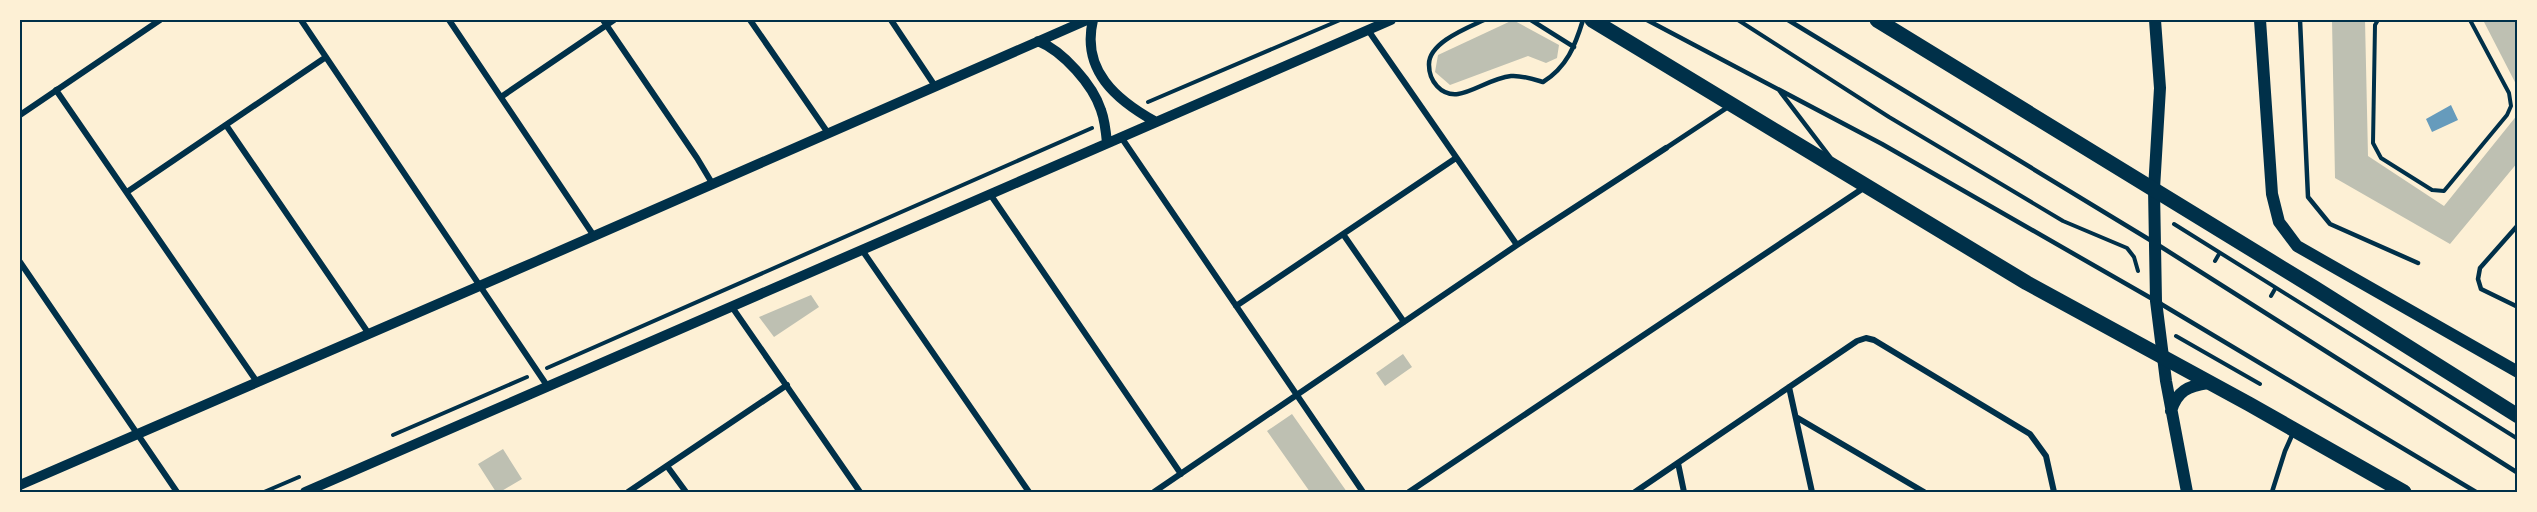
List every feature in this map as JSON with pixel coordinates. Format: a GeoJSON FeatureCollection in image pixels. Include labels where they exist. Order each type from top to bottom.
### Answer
{"type":"FeatureCollection","features":[{"type":"Feature","properties":{"kind":"main road"},"geometry":{"type":"LineString","coordinates":[[1592,20],[1843,174],[2027,283],[2404,492]]}},
{"type":"Feature","properties":{"kind":"main road"},"geometry":{"type":"LineString","coordinates":[[1877,20],[2154,189],[2517,416]]}},
{"type":"Feature","properties":{"kind":"main road"},"geometry":{"type":"LineString","coordinates":[[2155,20],[2160,88],[2154,189],[2156,301],[2162,359],[2187,492]]}},
{"type":"Feature","properties":{"kind":"main road"},"geometry":{"type":"LineString","coordinates":[[2260,20],[2272,194],[2279,222],[2290,239],[2306,252],[2438,325],[2517,372]]}},
{"type":"Feature","properties":{"kind":"main road"},"geometry":{"type":"LineString","coordinates":[[2171,412],[2181,392],[2195,385],[2208,383]]}},
{"type":"Feature","properties":{"kind":"street"},"geometry":{"type":"LineString","coordinates":[[20,115],[160,20]]}},
{"type":"Feature","properties":{"kind":"street"},"geometry":{"type":"LineString","coordinates":[[301,20],[482,285],[548,387]]}},
{"type":"Feature","properties":{"kind":"street"},"geometry":{"type":"LineString","coordinates":[[449,20],[594,236]]}},
{"type":"Feature","properties":{"kind":"street"},"geometry":{"type":"LineString","coordinates":[[501,97],[605,22],[614,20]]}},
{"type":"Feature","properties":{"kind":"street"},"geometry":{"type":"LineString","coordinates":[[750,20],[828,133]]}},
{"type":"Feature","properties":{"kind":"street"},"geometry":{"type":"LineString","coordinates":[[891,20],[935,86]]}},
{"type":"Feature","properties":{"kind":"street"},"geometry":{"type":"LineString","coordinates":[[20,484],[1087,20]]}},
{"type":"Feature","properties":{"kind":"street"},"geometry":{"type":"LineString","coordinates":[[1093,20],[1090,42],[1096,66],[1114,93],[1156,122]]}},
{"type":"Feature","properties":{"kind":"street"},"geometry":{"type":"LineString","coordinates":[[305,492],[1391,20]]}},
{"type":"Feature","properties":{"kind":"street"},"geometry":{"type":"LineString","coordinates":[[605,22],[712,183]]}},
{"type":"Feature","properties":{"kind":"street"},"geometry":{"type":"LineString","coordinates":[[1368,30],[1517,245]]}},
{"type":"Feature","properties":{"kind":"street"},"geometry":{"type":"LineString","coordinates":[[1038,41],[1060,53],[1097,100],[1105,123],[1107,143]]}},
{"type":"Feature","properties":{"kind":"street"},"geometry":{"type":"LineString","coordinates":[[127,192],[326,57]]}},
{"type":"Feature","properties":{"kind":"street"},"geometry":{"type":"LineString","coordinates":[[56,90],[257,382]]}},
{"type":"Feature","properties":{"kind":"street"},"geometry":{"type":"LineString","coordinates":[[1154,492],[1517,245],[1732,104]]}},
{"type":"Feature","properties":{"kind":"street"},"geometry":{"type":"LineString","coordinates":[[226,125],[369,334]]}},
{"type":"Feature","properties":{"kind":"street"},"geometry":{"type":"LineString","coordinates":[[1121,137],[1364,492]]}},
{"type":"Feature","properties":{"kind":"street"},"geometry":{"type":"LineString","coordinates":[[1236,306],[1456,158]]}},
{"type":"Feature","properties":{"kind":"street"},"geometry":{"type":"LineString","coordinates":[[1409,492],[1865,186]]}},
{"type":"Feature","properties":{"kind":"street"},"geometry":{"type":"LineString","coordinates":[[990,194],[1181,474]]}},
{"type":"Feature","properties":{"kind":"street"},"geometry":{"type":"LineString","coordinates":[[1343,234],[1404,322]]}},
{"type":"Feature","properties":{"kind":"street"},"geometry":{"type":"LineString","coordinates":[[862,250],[1029,492]]}},
{"type":"Feature","properties":{"kind":"street"},"geometry":{"type":"LineString","coordinates":[[20,262],[177,492]]}},
{"type":"Feature","properties":{"kind":"street"},"geometry":{"type":"LineString","coordinates":[[732,307],[860,492]]}},
{"type":"Feature","properties":{"kind":"street"},"geometry":{"type":"LineString","coordinates":[[1635,492],[1857,341],[1866,338],[1874,340],[2030,434],[2046,456],[2054,492]]}},
{"type":"Feature","properties":{"kind":"street"},"geometry":{"type":"LineString","coordinates":[[628,492],[786,385]]}},
{"type":"Feature","properties":{"kind":"street"},"geometry":{"type":"LineString","coordinates":[[1789,387],[1812,492]]}},
{"type":"Feature","properties":{"kind":"street"},"geometry":{"type":"LineString","coordinates":[[1796,417],[1924,492]]}},
{"type":"Feature","properties":{"kind":"street"},"geometry":{"type":"LineString","coordinates":[[1678,463],[1684,492]]}},
{"type":"Feature","properties":{"kind":"street"},"geometry":{"type":"LineString","coordinates":[[667,466],[686,492]]}},
{"type":"Feature","properties":{"kind":"lane"},"geometry":{"type":"LineString","coordinates":[[1484,20],[1455,33],[1434,49],[1428,63],[1433,82],[1442,92],[1458,94],[1485,82],[1512,75],[1543,82],[1558,73],[1575,47],[1583,20]]}},
{"type":"Feature","properties":{"kind":"lane"},"geometry":{"type":"LineString","coordinates":[[1531,20],[1575,47]]}},
{"type":"Feature","properties":{"kind":"lane"},"geometry":{"type":"LineString","coordinates":[[1647,20],[1882,144],[2156,301],[2476,492]]}},
{"type":"Feature","properties":{"kind":"lane"},"geometry":{"type":"LineString","coordinates":[[1788,20],[2155,243],[2517,473]]}},
{"type":"Feature","properties":{"kind":"lane"},"geometry":{"type":"LineString","coordinates":[[2300,20],[2308,196],[2331,224],[2418,263]]}},
{"type":"Feature","properties":{"kind":"lane"},"geometry":{"type":"LineString","coordinates":[[1777,88],[1843,174]]}},
{"type":"Feature","properties":{"kind":"lane"},"geometry":{"type":"LineString","coordinates":[[2517,225],[2480,268],[2478,279],[2481,289],[2517,307]]}},
{"type":"Feature","properties":{"kind":"lane"},"geometry":{"type":"LineString","coordinates":[[2272,492],[2285,451],[2295,430]]}},
{"type":"Feature","properties":{"kind":"path"},"geometry":{"type":"LineString","coordinates":[[1133,108],[1340,20]]}},
{"type":"Feature","properties":{"kind":"path"},"geometry":{"type":"LineString","coordinates":[[1738,20],[1889,117],[2062,221],[2127,249],[2134,257],[2138,271]]}},
{"type":"Feature","properties":{"kind":"path"},"geometry":{"type":"LineString","coordinates":[[2378,20],[2375,25],[2373,131],[2376,151],[2381,158],[2438,192],[2444,191],[2507,115],[2511,106],[2509,93],[2470,20]]}},
{"type":"Feature","properties":{"kind":"path"},"geometry":{"type":"LineString","coordinates":[[391,436],[1105,123]]}},
{"type":"Feature","properties":{"kind":"path"},"geometry":{"type":"LineString","coordinates":[[2174,224],[2325,321],[2517,439]]}},
{"type":"Feature","properties":{"kind":"path"},"geometry":{"type":"LineString","coordinates":[[2215,261],[2219,254]]}},
{"type":"Feature","properties":{"kind":"path"},"geometry":{"type":"LineString","coordinates":[[2271,296],[2275,289]]}},
{"type":"Feature","properties":{"kind":"path"},"geometry":{"type":"LineString","coordinates":[[2176,336],[2260,384]]}},
{"type":"Feature","properties":{"kind":"path"},"geometry":{"type":"LineString","coordinates":[[264,492],[306,474]]}},
{"type":"Feature","properties":{"kind":"water"},"geometry":{"type":"Polygon","coordinates":[[[2451,105],[2458,120],[2432,132],[2426,119],[2451,105]]]}},
{"type":"Feature","properties":{"kind":"building"},"geometry":{"type":"Polygon","coordinates":[[[1513,20],[1559,45],[1557,58],[1546,63],[1528,56],[1450,85],[1435,72],[1438,55],[1513,20]]]}},
{"type":"Feature","properties":{"kind":"building"},"geometry":{"type":"Polygon","coordinates":[[[2332,20],[2365,20],[2368,156],[2444,206],[2518,114],[2518,162],[2450,244],[2335,178],[2332,20]]]}},
{"type":"Feature","properties":{"kind":"building"},"geometry":{"type":"Polygon","coordinates":[[[2483,20],[2515,20],[2518,26],[2518,88],[2483,20]]]}},
{"type":"Feature","properties":{"kind":"building"},"geometry":{"type":"Polygon","coordinates":[[[811,295],[819,307],[774,337],[759,317],[811,295]]]}},
{"type":"Feature","properties":{"kind":"building"},"geometry":{"type":"Polygon","coordinates":[[[1403,354],[1412,367],[1385,386],[1376,373],[1403,354]]]}},
{"type":"Feature","properties":{"kind":"building"},"geometry":{"type":"Polygon","coordinates":[[[1292,414],[1347,492],[1310,492],[1267,431],[1292,414]]]}},
{"type":"Feature","properties":{"kind":"building"},"geometry":{"type":"Polygon","coordinates":[[[503,449],[522,479],[496,492],[478,464],[503,449]]]}}]}
